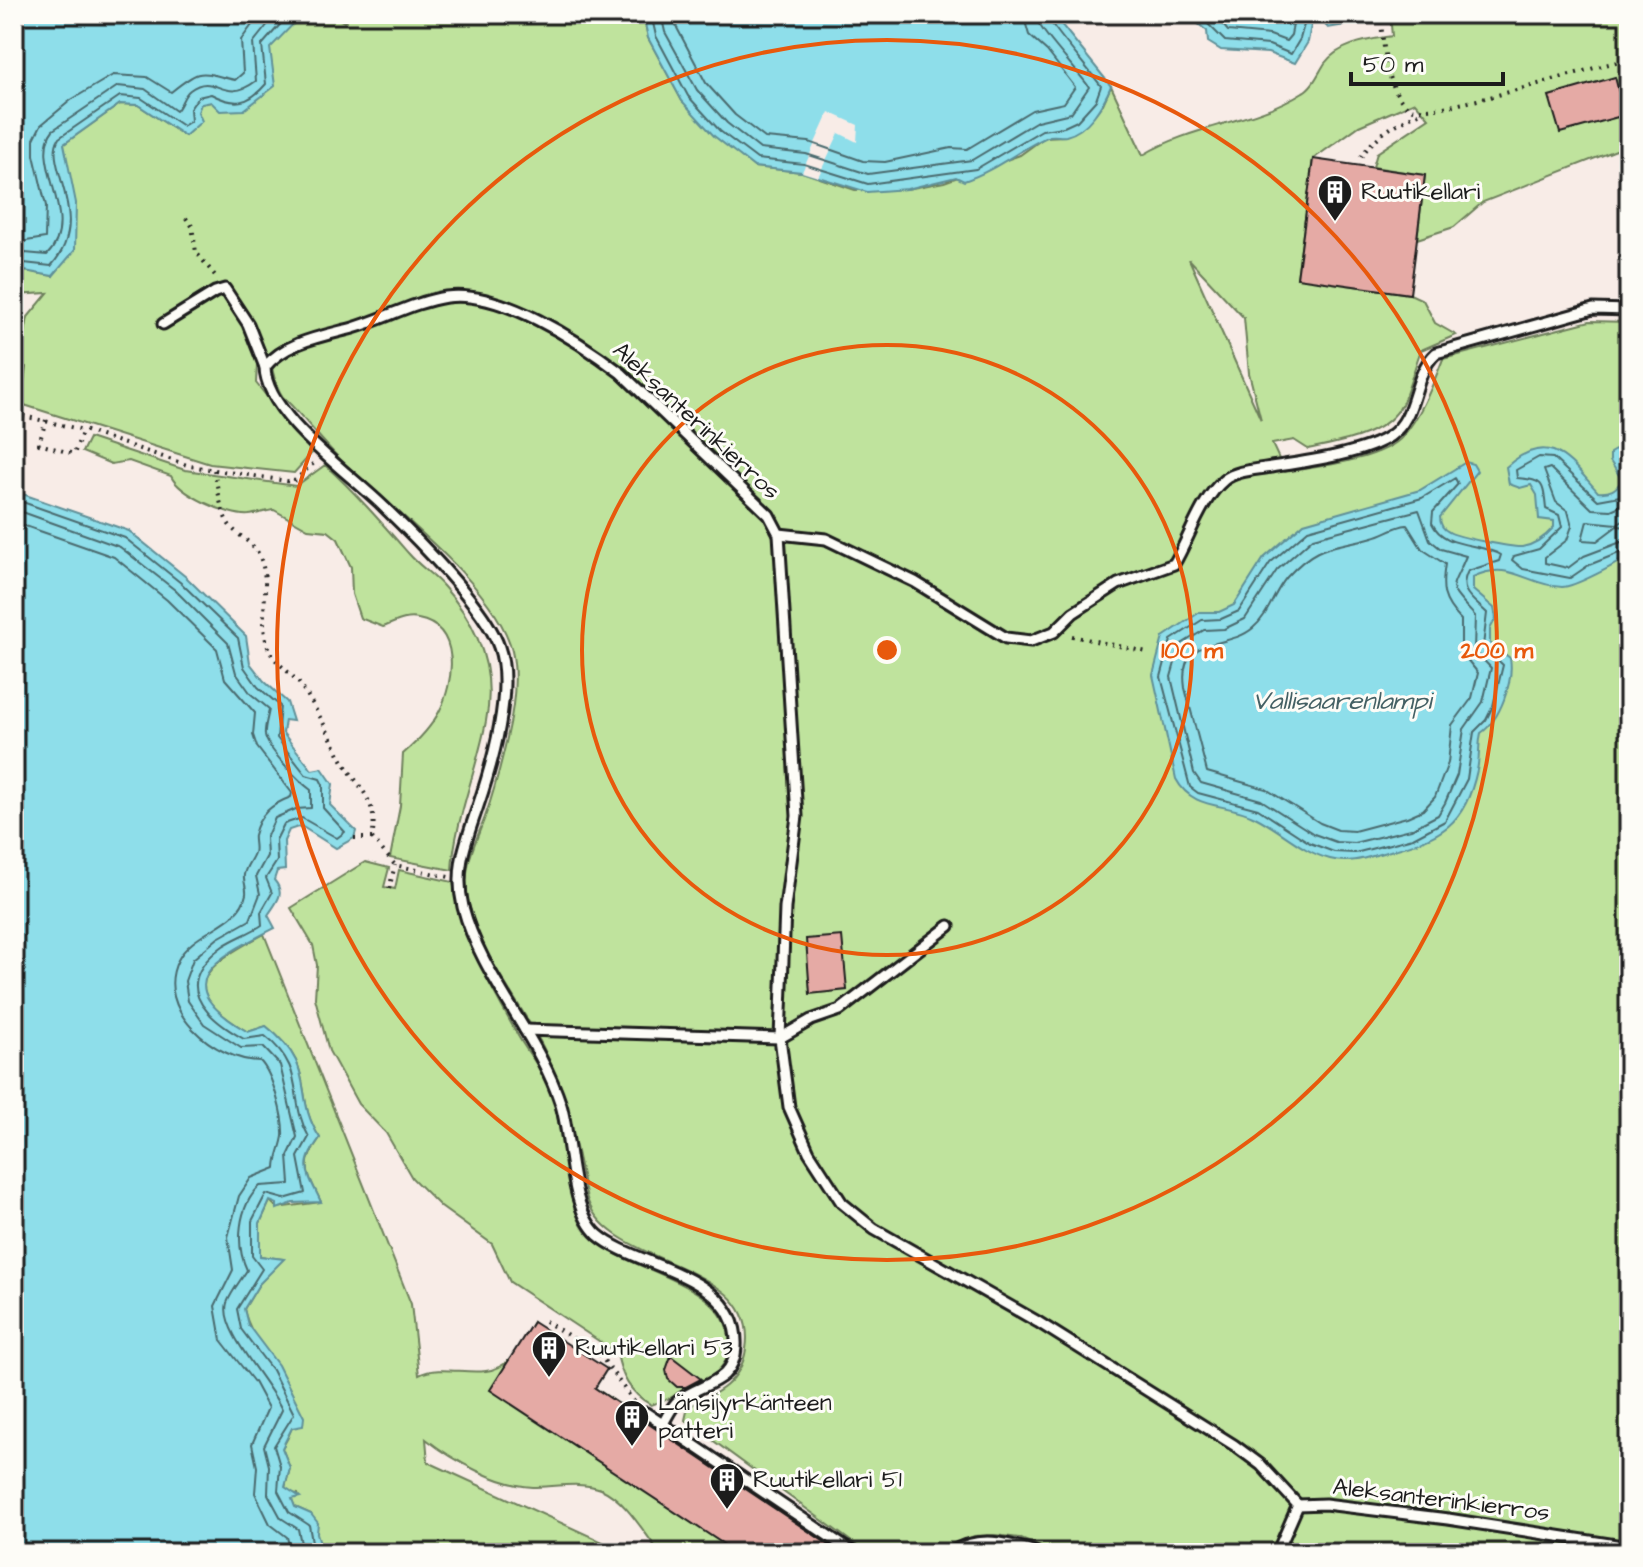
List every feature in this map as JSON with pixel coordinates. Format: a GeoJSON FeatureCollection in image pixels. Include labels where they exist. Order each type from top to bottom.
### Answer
{"type":"FeatureCollection","features":[{"type":"Feature","properties":{"kind":"lane"},"geometry":{"type":"LineString","coordinates":[[163,324],[225,289],[248,324],[265,367],[267,386],[275,399],[322,455],[402,526],[485,620],[499,648],[503,679],[498,729],[478,805],[461,851],[459,879],[468,923],[561,1106],[579,1196],[590,1225],[610,1243],[668,1267],[696,1284],[713,1297],[733,1321],[736,1348],[729,1368],[711,1386],[679,1399],[664,1422]]}},
{"type":"Feature","properties":{"kind":"lane","name":"Aleksanterinkierros"},"geometry":{"type":"LineString","coordinates":[[265,367],[272,358],[307,340],[444,297],[483,297],[503,303],[595,353],[621,373],[769,515],[779,534],[826,539],[915,582],[1006,638],[1031,641],[1054,632]]}},
{"type":"Feature","properties":{"kind":"lane"},"geometry":{"type":"LineString","coordinates":[[1054,632],[1073,613],[1118,584],[1174,564],[1213,494],[1226,479],[1243,472],[1355,449],[1393,435],[1407,419],[1423,367],[1436,353],[1593,309],[1629,310]]}},
{"type":"Feature","properties":{"kind":"lane"},"geometry":{"type":"LineString","coordinates":[[779,534],[797,816],[785,908],[780,1038],[789,1107],[809,1152],[842,1203],[874,1229],[1038,1322],[1234,1445],[1261,1465],[1298,1505]]}},
{"type":"Feature","properties":{"kind":"lane"},"geometry":{"type":"LineString","coordinates":[[525,1030],[780,1038],[811,1020],[840,1010],[949,926]]}},
{"type":"Feature","properties":{"kind":"lane"},"geometry":{"type":"LineString","coordinates":[[646,1413],[664,1422],[854,1553]]}},
{"type":"Feature","properties":{"kind":"lane","name":"Aleksanterinkierros"},"geometry":{"type":"LineString","coordinates":[[1277,1553],[1298,1505],[1325,1504],[1629,1547]]}},
{"type":"Feature","properties":{"kind":"lane"},"geometry":{"type":"LineString","coordinates":[[949,1553],[982,1541],[1013,1545],[1038,1553]]}},
{"type":"Feature","properties":{"kind":"path"},"geometry":{"type":"LineString","coordinates":[[1380,14],[1387,67],[1406,106],[1421,112]]}},
{"type":"Feature","properties":{"kind":"path"},"geometry":{"type":"LineString","coordinates":[[1361,157],[1371,141],[1398,122],[1421,112],[1509,93],[1629,59]]}},
{"type":"Feature","properties":{"kind":"path"},"geometry":{"type":"LineString","coordinates":[[186,218],[192,226],[196,252],[225,289]]}},
{"type":"Feature","properties":{"kind":"path"},"geometry":{"type":"LineString","coordinates":[[23,416],[83,430],[175,462],[293,482],[322,455]]}},
{"type":"Feature","properties":{"kind":"path"},"geometry":{"type":"LineString","coordinates":[[46,420],[39,444],[66,452],[74,454],[83,430]]}},
{"type":"Feature","properties":{"kind":"path"},"geometry":{"type":"LineString","coordinates":[[214,470],[229,526],[257,550],[263,565],[267,596],[266,643],[277,663],[298,682],[333,736],[340,756],[360,783],[376,819],[372,838]]}},
{"type":"Feature","properties":{"kind":"path"},"geometry":{"type":"LineString","coordinates":[[1054,632],[1147,652]]}},
{"type":"Feature","properties":{"kind":"path"},"geometry":{"type":"LineString","coordinates":[[354,838],[372,838],[395,865],[459,879]]}},
{"type":"Feature","properties":{"kind":"path"},"geometry":{"type":"LineString","coordinates":[[389,889],[395,865]]}},
{"type":"Feature","properties":{"kind":"path"},"geometry":{"type":"LineString","coordinates":[[545,1321],[600,1355],[625,1394],[646,1413]]}},
{"type":"Feature","properties":{"kind":"green space"},"geometry":{"type":"Polygon","coordinates":[[[303,14],[330,14],[344,22],[351,14],[643,14],[648,38],[682,101],[754,167],[802,172],[855,190],[907,189],[944,182],[1020,155],[1045,137],[1065,136],[1082,127],[1103,104],[1111,86],[1143,155],[1182,137],[1264,111],[1307,90],[1331,56],[1356,44],[1392,36],[1390,14],[1629,14],[1629,145],[1483,202],[1454,227],[1417,239],[1425,175],[1373,167],[1377,153],[1429,118],[1415,102],[1359,126],[1313,159],[1297,278],[1410,294],[1423,300],[1435,323],[1456,335],[1421,350],[1402,404],[1385,424],[1361,436],[1308,449],[1294,440],[1272,444],[1285,472],[1365,457],[1403,436],[1421,409],[1443,359],[1590,321],[1629,322],[1629,1553],[1054,1553],[1019,1538],[995,1535],[974,1536],[936,1553],[867,1553],[685,1420],[688,1407],[726,1386],[739,1371],[746,1349],[744,1320],[730,1297],[706,1280],[620,1238],[598,1219],[586,1195],[569,1118],[551,1063],[489,957],[468,900],[468,867],[497,778],[514,694],[512,651],[502,626],[486,601],[439,549],[342,461],[283,397],[267,354],[257,364],[256,383],[312,453],[294,473],[210,464],[21,404],[26,367],[19,366],[28,317],[48,293],[14,295],[24,287],[21,278],[25,271],[53,276],[64,144],[120,104],[138,105],[185,136],[201,121],[198,112],[200,104],[211,102],[303,14]],[[1189,259],[1261,420],[1249,373],[1244,318],[1189,259]]]}},
{"type":"Feature","properties":{"kind":"green space"},"geometry":{"type":"Polygon","coordinates":[[[89,438],[185,470],[296,486],[325,465],[444,587],[475,633],[482,649],[488,684],[486,721],[457,832],[452,870],[390,858],[400,806],[403,754],[432,724],[448,686],[451,658],[442,633],[432,624],[414,618],[383,627],[360,618],[352,594],[351,567],[338,539],[328,531],[308,529],[274,510],[240,515],[218,508],[194,497],[171,476],[129,461],[111,464],[82,452],[89,438]]]}},
{"type":"Feature","properties":{"kind":"green space"},"geometry":{"type":"Polygon","coordinates":[[[365,862],[389,868],[384,887],[395,889],[399,870],[453,882],[463,922],[478,960],[548,1084],[558,1118],[568,1182],[585,1231],[618,1255],[686,1286],[706,1299],[721,1315],[729,1335],[729,1350],[725,1362],[705,1382],[651,1405],[637,1395],[621,1369],[617,1353],[510,1282],[492,1244],[441,1207],[412,1178],[386,1133],[358,1104],[329,1051],[315,998],[317,965],[313,945],[291,908],[365,862]]]}},
{"type":"Feature","properties":{"kind":"green space"},"geometry":{"type":"Polygon","coordinates":[[[264,934],[411,1304],[419,1375],[430,1371],[477,1372],[499,1367],[516,1352],[533,1322],[595,1388],[845,1553],[660,1553],[619,1501],[601,1489],[576,1485],[533,1487],[505,1482],[449,1456],[426,1439],[428,1462],[603,1542],[616,1553],[322,1552],[311,1514],[295,1507],[291,1498],[299,1497],[298,1494],[289,1493],[285,1488],[290,1468],[282,1448],[292,1426],[294,1407],[290,1390],[250,1327],[244,1309],[259,1284],[283,1259],[260,1256],[260,1223],[270,1201],[277,1208],[321,1202],[308,1169],[310,1156],[320,1138],[307,1108],[299,1069],[283,1041],[266,1026],[248,1032],[210,1003],[204,990],[205,978],[213,967],[264,934]]]}},
{"type":"Feature","properties":{"kind":"water"},"geometry":{"type":"Polygon","coordinates":[[[14,14],[303,14],[270,48],[275,86],[244,110],[220,111],[211,102],[201,104],[198,112],[202,121],[185,136],[138,105],[120,104],[64,144],[76,203],[75,250],[53,276],[25,271],[21,278],[24,286],[14,295],[14,14]]]}},
{"type":"Feature","properties":{"kind":"water"},"geometry":{"type":"Polygon","coordinates":[[[643,14],[1053,14],[1111,86],[1099,109],[1081,129],[1066,136],[1047,137],[975,177],[964,181],[956,177],[907,189],[867,192],[802,172],[754,167],[714,136],[682,101],[648,38],[643,14]]]}},
{"type":"Feature","properties":{"kind":"water"},"geometry":{"type":"Polygon","coordinates":[[[1186,14],[1386,14],[1369,21],[1328,28],[1318,17],[1312,20],[1308,42],[1295,63],[1268,53],[1221,50],[1208,42],[1207,31],[1186,14]]]}},
{"type":"Feature","properties":{"kind":"water","name":"Vallisaarenlampi"},"geometry":{"type":"Polygon","coordinates":[[[1629,442],[1629,555],[1596,574],[1562,587],[1508,572],[1486,572],[1473,577],[1473,590],[1494,608],[1496,618],[1490,629],[1490,643],[1510,658],[1510,678],[1500,710],[1481,733],[1478,765],[1466,804],[1448,826],[1408,846],[1361,859],[1338,861],[1310,851],[1255,817],[1201,801],[1183,789],[1176,779],[1153,675],[1163,637],[1200,612],[1219,612],[1234,605],[1264,558],[1304,523],[1420,490],[1466,462],[1473,464],[1477,471],[1440,517],[1443,528],[1474,539],[1522,547],[1547,534],[1554,527],[1554,521],[1539,519],[1537,495],[1531,485],[1520,488],[1509,484],[1506,467],[1521,456],[1547,449],[1568,460],[1598,492],[1609,491],[1622,480],[1610,461],[1610,453],[1629,442]]]}},
{"type":"Feature","properties":{"kind":"water"},"geometry":{"type":"Polygon","coordinates":[[[14,491],[129,531],[186,577],[246,636],[250,663],[287,702],[293,721],[285,720],[283,733],[312,770],[322,768],[333,784],[330,805],[356,831],[354,838],[336,848],[301,826],[289,830],[284,841],[285,870],[277,871],[274,880],[280,894],[268,915],[275,928],[218,961],[208,973],[204,985],[208,999],[223,1015],[248,1032],[266,1026],[283,1041],[299,1069],[307,1108],[320,1138],[309,1156],[307,1169],[321,1202],[293,1203],[277,1209],[277,1204],[270,1201],[260,1223],[260,1256],[284,1259],[259,1284],[244,1309],[248,1325],[278,1365],[304,1417],[303,1426],[292,1428],[282,1448],[290,1468],[285,1487],[300,1497],[292,1499],[295,1507],[311,1514],[318,1523],[317,1533],[323,1553],[14,1553],[14,491]]]}},
{"type":"Feature","properties":{"kind":"pier"},"geometry":{"type":"Polygon","coordinates":[[[829,112],[858,125],[857,142],[839,133],[818,177],[802,172],[829,112]]]}},
{"type":"Feature","properties":{"kind":"building"},"geometry":{"type":"Polygon","coordinates":[[[1615,77],[1625,115],[1560,133],[1549,96],[1615,77]]]}},
{"type":"Feature","properties":{"kind":"building"},"geometry":{"type":"Polygon","coordinates":[[[1313,159],[1425,175],[1410,294],[1297,278],[1313,159]]]}},
{"type":"Feature","properties":{"kind":"building"},"geometry":{"type":"Polygon","coordinates":[[[842,936],[847,990],[810,994],[806,939],[842,936]]]}},
{"type":"Feature","properties":{"kind":"building","name":"Länsijyrkänteen patteri"},"geometry":{"type":"Polygon","coordinates":[[[533,1322],[607,1369],[595,1388],[841,1553],[737,1553],[490,1390],[533,1322]]]}},
{"type":"Feature","properties":{"kind":"building"},"geometry":{"type":"Polygon","coordinates":[[[671,1356],[701,1379],[686,1387],[677,1387],[668,1379],[666,1370],[671,1356]]]}},
{"type":"Feature","properties":{"kind":"ferry route"},"geometry":{"type":"LineString","coordinates":[[14,52],[27,14]]}},
{"type":"Feature","properties":{"kind":"place","name":"Ruutikellari"},"geometry":{"type":"Point","coordinates":[1335,223]}},
{"type":"Feature","properties":{"kind":"place","name":"Ruutikellari 53"},"geometry":{"type":"Point","coordinates":[549,1379]}},
{"type":"Feature","properties":{"kind":"place","name":"Länsijyrkänteen patteri"},"geometry":{"type":"Point","coordinates":[632,1448]}},
{"type":"Feature","properties":{"kind":"place","name":"Ruutikellari 51"},"geometry":{"type":"Point","coordinates":[727,1511]}}]}
